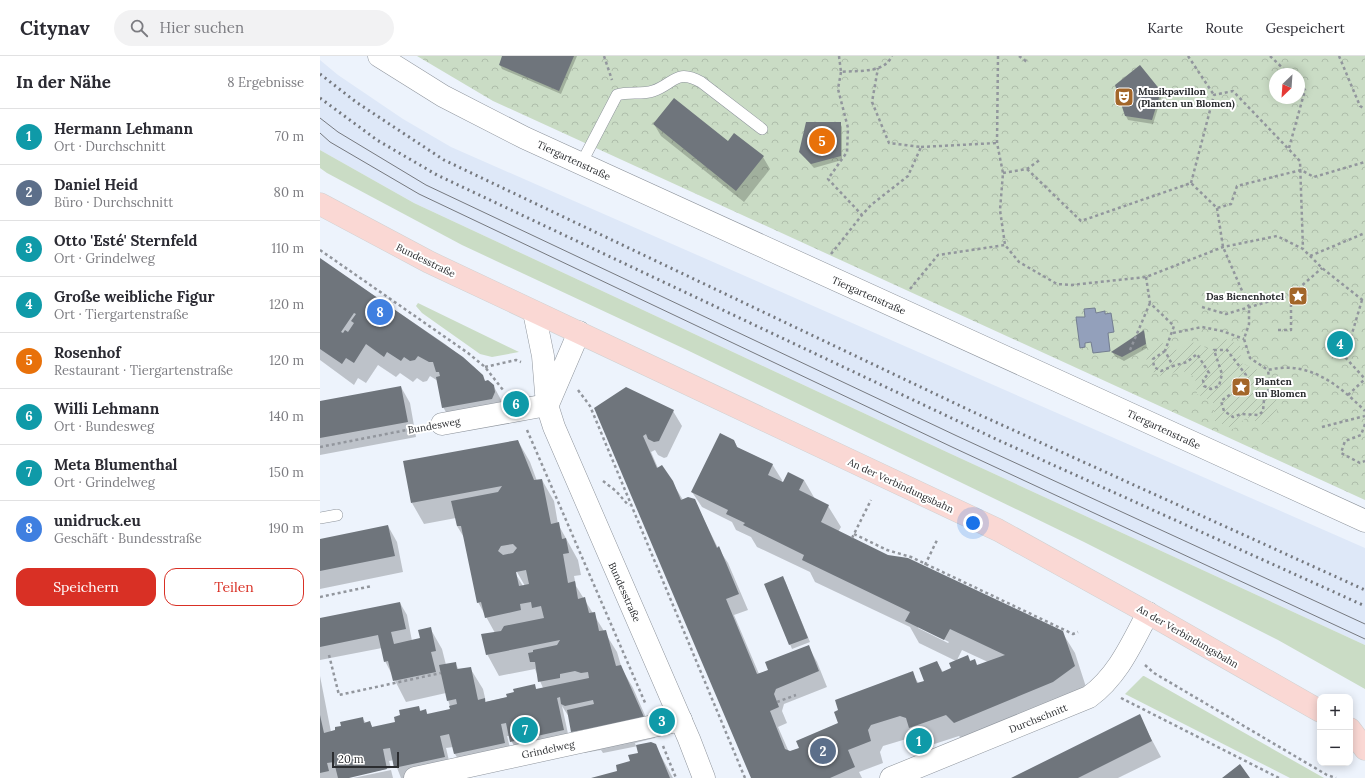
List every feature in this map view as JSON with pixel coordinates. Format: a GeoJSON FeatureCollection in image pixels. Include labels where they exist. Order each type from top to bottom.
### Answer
{"type":"FeatureCollection","features":[{"type":"Feature","properties":{"kind":"main road","name":"Bundesstraße"},"geometry":{"type":"LineString","coordinates":[[320,204],[390,243],[579,332]]}},
{"type":"Feature","properties":{"kind":"main road","name":"An der Verbindungsbahn"},"geometry":{"type":"LineString","coordinates":[[579,332],[998,530],[1317,709]]}},
{"type":"Feature","properties":{"kind":"main road"},"geometry":{"type":"LineString","coordinates":[[1353,728],[1365,730]]}},
{"type":"Feature","properties":{"kind":"main road"},"geometry":{"type":"LineString","coordinates":[[1351,730],[1365,749]]}},
{"type":"Feature","properties":{"kind":"street","name":"Tiergartenstraße"},"geometry":{"type":"LineString","coordinates":[[379,56],[406,74],[476,114],[581,164],[1365,521]]}},
{"type":"Feature","properties":{"kind":"street","name":"Bundesstraße"},"geometry":{"type":"LineString","coordinates":[[534,312],[543,356],[548,405],[554,427],[681,720],[704,778]]}},
{"type":"Feature","properties":{"kind":"street"},"geometry":{"type":"LineString","coordinates":[[548,405],[579,332]]}},
{"type":"Feature","properties":{"kind":"street","name":"Bundesweg"},"geometry":{"type":"LineString","coordinates":[[442,424],[548,405]]}},
{"type":"Feature","properties":{"kind":"street","name":"Durchschnitt"},"geometry":{"type":"LineString","coordinates":[[891,778],[1089,697],[1101,688],[1113,674],[1148,613]]}},
{"type":"Feature","properties":{"kind":"street","name":"Grindelweg"},"geometry":{"type":"LineString","coordinates":[[415,778],[681,720]]}},
{"type":"Feature","properties":{"kind":"lane"},"geometry":{"type":"LineString","coordinates":[[581,164],[617,94],[624,92],[653,91],[673,78],[682,76],[691,77],[762,129]]}},
{"type":"Feature","properties":{"kind":"lane"},"geometry":{"type":"LineString","coordinates":[[320,518],[337,515]]}},
{"type":"Feature","properties":{"kind":"path"},"geometry":{"type":"LineString","coordinates":[[604,56],[617,94]]}},
{"type":"Feature","properties":{"kind":"path"},"geometry":{"type":"LineString","coordinates":[[839,56],[841,72],[838,89],[848,128],[847,152],[828,179],[862,215]]}},
{"type":"Feature","properties":{"kind":"path"},"geometry":{"type":"LineString","coordinates":[[841,72],[878,68],[884,66],[892,56]]}},
{"type":"Feature","properties":{"kind":"path"},"geometry":{"type":"LineString","coordinates":[[998,56],[997,143],[1003,173],[1000,210],[1005,244],[1019,262],[1057,284],[1072,285],[1146,278],[1224,247],[1277,236],[1303,249],[1322,268],[1364,301],[1345,357],[1365,379],[1348,394]]}},
{"type":"Feature","properties":{"kind":"path"},"geometry":{"type":"LineString","coordinates":[[1019,56],[1027,62]]}},
{"type":"Feature","properties":{"kind":"path"},"geometry":{"type":"LineString","coordinates":[[1188,56],[1214,95],[1191,183]]}},
{"type":"Feature","properties":{"kind":"path"},"geometry":{"type":"LineString","coordinates":[[1270,56],[1283,68]]}},
{"type":"Feature","properties":{"kind":"path"},"geometry":{"type":"LineString","coordinates":[[1339,56],[1360,106],[1365,109]]}},
{"type":"Feature","properties":{"kind":"path"},"geometry":{"type":"LineString","coordinates":[[878,68],[872,102],[889,142],[921,147],[997,143]]}},
{"type":"Feature","properties":{"kind":"path"},"geometry":{"type":"LineString","coordinates":[[1214,95],[1233,91],[1300,161],[1303,249]]}},
{"type":"Feature","properties":{"kind":"path"},"geometry":{"type":"LineString","coordinates":[[1289,148],[1300,104]]}},
{"type":"Feature","properties":{"kind":"path"},"geometry":{"type":"LineString","coordinates":[[831,255],[871,205],[908,176],[921,147]]}},
{"type":"Feature","properties":{"kind":"path"},"geometry":{"type":"LineString","coordinates":[[1003,173],[1027,169],[1041,159]]}},
{"type":"Feature","properties":{"kind":"path"},"geometry":{"type":"LineString","coordinates":[[1218,208],[1231,204],[1237,186],[1301,170],[1314,177],[1365,162]]}},
{"type":"Feature","properties":{"kind":"path"},"geometry":{"type":"LineString","coordinates":[[1027,169],[1081,221],[1191,183]]}},
{"type":"Feature","properties":{"kind":"path"},"geometry":{"type":"LineString","coordinates":[[1150,303],[1174,326],[1165,351],[1153,359],[1154,367],[1161,371],[1187,362],[1197,354],[1209,373],[1203,380],[1204,386],[1211,390],[1219,386],[1222,374],[1214,350],[1228,350],[1246,375],[1244,385],[1221,401],[1224,412],[1233,417],[1242,414],[1259,415],[1263,411],[1264,400],[1270,386],[1268,370],[1250,358],[1244,339],[1249,324],[1249,307],[1224,247],[1218,208],[1191,183]]}},
{"type":"Feature","properties":{"kind":"path"},"geometry":{"type":"LineString","coordinates":[[1310,256],[1365,233]]}},
{"type":"Feature","properties":{"kind":"path"},"geometry":{"type":"LineString","coordinates":[[899,308],[908,290],[938,255],[1005,244]]}},
{"type":"Feature","properties":{"kind":"path"},"geometry":{"type":"LineString","coordinates":[[320,250],[468,353],[485,367],[516,360],[528,364]]}},
{"type":"Feature","properties":{"kind":"path"},"geometry":{"type":"LineString","coordinates":[[1202,308],[1226,314],[1291,295],[1322,268]]}},
{"type":"Feature","properties":{"kind":"path"},"geometry":{"type":"LineString","coordinates":[[1130,350],[1150,303],[1146,278]]}},
{"type":"Feature","properties":{"kind":"path"},"geometry":{"type":"LineString","coordinates":[[1278,330],[1291,330],[1291,295]]}},
{"type":"Feature","properties":{"kind":"path"},"geometry":{"type":"LineString","coordinates":[[1172,333],[1202,327],[1222,331],[1244,339]]}},
{"type":"Feature","properties":{"kind":"path"},"geometry":{"type":"LineString","coordinates":[[1165,351],[1173,366]]}},
{"type":"Feature","properties":{"kind":"path"},"geometry":{"type":"LineString","coordinates":[[1268,370],[1278,367],[1314,372],[1342,388],[1365,411]]}},
{"type":"Feature","properties":{"kind":"path"},"geometry":{"type":"LineString","coordinates":[[577,389],[590,406],[632,510],[724,724],[745,778]]}},
{"type":"Feature","properties":{"kind":"path"},"geometry":{"type":"LineString","coordinates":[[517,411],[534,444],[676,778]]}},
{"type":"Feature","properties":{"kind":"path"},"geometry":{"type":"LineString","coordinates":[[1322,427],[1365,416]]}},
{"type":"Feature","properties":{"kind":"path","name":"Bundesweg"},"geometry":{"type":"LineString","coordinates":[[320,447],[442,424]]}},
{"type":"Feature","properties":{"kind":"path"},"geometry":{"type":"LineString","coordinates":[[1365,424],[1361,435],[1345,441],[1341,453],[1360,463],[1365,461]]}},
{"type":"Feature","properties":{"kind":"path"},"geometry":{"type":"LineString","coordinates":[[852,538],[871,500]]}},
{"type":"Feature","properties":{"kind":"path"},"geometry":{"type":"LineString","coordinates":[[854,534],[887,550],[910,557],[1073,634],[1078,632]]}},
{"type":"Feature","properties":{"kind":"path"},"geometry":{"type":"LineString","coordinates":[[925,565],[938,538]]}},
{"type":"Feature","properties":{"kind":"path"},"geometry":{"type":"LineString","coordinates":[[320,597],[372,586]]}},
{"type":"Feature","properties":{"kind":"path"},"geometry":{"type":"LineString","coordinates":[[329,655],[339,695],[441,673]]}},
{"type":"Feature","properties":{"kind":"path"},"geometry":{"type":"LineString","coordinates":[[1143,664],[1154,673],[1327,775],[1336,778]]}},
{"type":"Feature","properties":{"kind":"path"},"geometry":{"type":"LineString","coordinates":[[1101,688],[1279,778]]}},
{"type":"Feature","properties":{"kind":"path"},"geometry":{"type":"LineString","coordinates":[[777,702],[796,694]]}},
{"type":"Feature","properties":{"kind":"shaded area"},"geometry":{"type":"Polygon","coordinates":[[[320,60],[338,75],[403,119],[451,147],[1365,548],[1365,645],[949,453],[414,203],[320,150],[320,60]]]}},
{"type":"Feature","properties":{"kind":"green space","name":"Planten un Blomen"},"geometry":{"type":"Polygon","coordinates":[[[417,56],[1365,56],[1365,500],[493,101],[417,56]]]}},
{"type":"Feature","properties":{"kind":"green space"},"geometry":{"type":"Polygon","coordinates":[[[320,150],[414,203],[949,453],[1365,645],[1365,689],[1278,640],[1084,542],[687,350],[462,245],[327,173],[320,168],[320,150]]]}},
{"type":"Feature","properties":{"kind":"green space"},"geometry":{"type":"Polygon","coordinates":[[[418,303],[519,352],[492,357],[480,354],[422,313],[416,306],[418,303]]]}},
{"type":"Feature","properties":{"kind":"green space"},"geometry":{"type":"Polygon","coordinates":[[[1223,338],[1240,345],[1241,363],[1258,370],[1260,388],[1276,395],[1277,414],[1263,425],[1247,417],[1233,429],[1215,421],[1213,402],[1197,394],[1195,377],[1179,369],[1165,378],[1149,370],[1145,353],[1160,342],[1177,350],[1192,342],[1209,349],[1223,338]]]}},
{"type":"Feature","properties":{"kind":"green space"},"geometry":{"type":"Polygon","coordinates":[[[1143,676],[1324,778],[1290,778],[1125,694],[1143,676]]]}},
{"type":"Feature","properties":{"kind":"water"},"geometry":{"type":"Polygon","coordinates":[[[1095,308],[1096,313],[1105,311],[1105,314],[1111,313],[1114,332],[1108,333],[1110,351],[1093,353],[1091,342],[1085,343],[1085,347],[1080,348],[1076,317],[1085,317],[1084,309],[1095,308]]]}},
{"type":"Feature","properties":{"kind":"building"},"geometry":{"type":"Polygon","coordinates":[[[502,56],[574,56],[559,91],[499,65],[502,56]]]}},
{"type":"Feature","properties":{"kind":"building"},"geometry":{"type":"Polygon","coordinates":[[[1140,65],[1161,91],[1152,120],[1125,116],[1115,85],[1140,65]]]}},
{"type":"Feature","properties":{"kind":"building"},"geometry":{"type":"Polygon","coordinates":[[[674,98],[728,141],[734,133],[764,156],[736,191],[653,124],[674,98]]]}},
{"type":"Feature","properties":{"kind":"building"},"geometry":{"type":"Polygon","coordinates":[[[806,122],[841,122],[841,156],[811,164],[799,152],[806,122]]]}},
{"type":"Feature","properties":{"kind":"building"},"geometry":{"type":"Polygon","coordinates":[[[320,258],[463,357],[483,375],[485,381],[488,380],[494,385],[495,392],[492,399],[442,408],[436,377],[440,376],[439,372],[436,372],[433,362],[429,362],[418,356],[415,360],[410,361],[404,357],[401,361],[387,352],[384,357],[366,344],[354,363],[346,358],[342,364],[320,349],[320,258]],[[354,313],[341,332],[343,333],[345,330],[348,332],[354,323],[351,321],[356,314],[354,313]]]}},
{"type":"Feature","properties":{"kind":"building"},"geometry":{"type":"Polygon","coordinates":[[[1144,330],[1146,344],[1122,357],[1111,352],[1144,330]]]}},
{"type":"Feature","properties":{"kind":"building"},"geometry":{"type":"Polygon","coordinates":[[[401,386],[408,422],[320,438],[320,401],[401,386]]]}},
{"type":"Feature","properties":{"kind":"building"},"geometry":{"type":"Polygon","coordinates":[[[626,387],[674,410],[659,441],[654,442],[648,439],[646,434],[643,436],[657,468],[662,465],[673,481],[681,500],[688,497],[695,499],[717,548],[719,546],[739,594],[726,599],[757,674],[768,670],[765,662],[809,645],[819,671],[776,689],[774,694],[779,707],[770,711],[785,749],[790,751],[799,748],[796,741],[838,723],[834,712],[838,710],[835,700],[913,671],[917,683],[924,681],[919,668],[937,661],[942,672],[951,668],[949,663],[968,655],[970,661],[975,659],[977,665],[1005,655],[950,629],[944,640],[905,621],[910,612],[802,560],[804,555],[743,525],[745,523],[726,514],[728,510],[691,492],[720,433],[734,440],[737,447],[773,464],[768,475],[783,482],[788,472],[804,480],[799,490],[829,505],[821,522],[888,555],[908,558],[1063,631],[1075,666],[1053,682],[954,723],[946,715],[909,728],[906,718],[900,716],[871,725],[868,730],[871,741],[848,750],[855,767],[830,778],[751,778],[594,408],[626,387]]]}},
{"type":"Feature","properties":{"kind":"building"},"geometry":{"type":"Polygon","coordinates":[[[518,440],[534,480],[542,479],[551,524],[559,522],[562,539],[566,538],[569,553],[563,554],[568,583],[575,581],[578,599],[585,597],[589,613],[595,612],[599,631],[606,630],[616,666],[621,665],[644,717],[589,733],[588,729],[571,732],[567,710],[594,704],[593,700],[565,706],[561,704],[560,697],[557,698],[564,730],[510,742],[506,723],[501,724],[505,743],[454,754],[449,734],[440,736],[445,757],[394,768],[390,748],[383,749],[387,769],[349,778],[338,778],[334,762],[327,763],[329,771],[320,773],[320,715],[324,733],[335,730],[335,727],[341,726],[340,722],[363,717],[364,723],[370,721],[372,727],[395,722],[394,717],[400,715],[399,710],[419,706],[420,711],[426,709],[427,714],[450,709],[449,706],[457,704],[456,699],[447,701],[439,665],[456,662],[457,669],[471,667],[478,700],[485,698],[485,702],[507,697],[506,694],[514,692],[513,689],[535,684],[536,689],[589,678],[588,672],[581,673],[575,671],[560,674],[560,678],[538,682],[535,662],[530,662],[528,653],[533,652],[533,650],[557,645],[560,640],[486,655],[481,634],[501,631],[504,626],[544,618],[541,606],[532,608],[531,602],[520,604],[521,610],[485,618],[481,602],[477,603],[461,526],[457,526],[451,501],[498,492],[502,486],[411,503],[403,461],[518,440]],[[513,544],[501,546],[498,551],[503,555],[513,553],[517,548],[513,544]],[[526,570],[516,572],[519,586],[529,584],[526,570]]]}},
{"type":"Feature","properties":{"kind":"building"},"geometry":{"type":"Polygon","coordinates":[[[388,525],[395,556],[320,571],[320,539],[388,525]]]}},
{"type":"Feature","properties":{"kind":"building"},"geometry":{"type":"Polygon","coordinates":[[[783,576],[808,638],[789,645],[764,584],[783,576]]]}},
{"type":"Feature","properties":{"kind":"building"},"geometry":{"type":"Polygon","coordinates":[[[400,602],[406,629],[391,632],[394,644],[420,638],[418,630],[431,627],[436,651],[431,652],[436,672],[393,681],[388,661],[384,662],[378,635],[320,647],[320,618],[400,602]]]}},
{"type":"Feature","properties":{"kind":"building"},"geometry":{"type":"Polygon","coordinates":[[[1140,714],[1152,741],[1078,778],[1011,778],[1140,714]]]}},
{"type":"Feature","properties":{"kind":"building"},"geometry":{"type":"Polygon","coordinates":[[[651,742],[656,744],[670,778],[591,778],[617,771],[616,765],[630,761],[628,755],[638,753],[636,745],[651,742]]]}},
{"type":"Feature","properties":{"kind":"building"},"geometry":{"type":"Polygon","coordinates":[[[1240,764],[1250,778],[1222,778],[1240,764]]]}},
{"type":"Feature","properties":{"kind":"tram line"},"geometry":{"type":"LineString","coordinates":[[320,118],[338,132],[426,185],[957,436],[1365,624]]}},
{"type":"Feature","properties":{"kind":"tram line"},"geometry":{"type":"LineString","coordinates":[[320,133],[330,142],[419,194],[952,447],[1365,639]]}},
{"type":"Feature","properties":{"kind":"railway"},"geometry":{"type":"LineString","coordinates":[[320,74],[356,102],[444,160],[969,410],[1365,590]]}},
{"type":"Feature","properties":{"kind":"railway"},"geometry":{"type":"LineString","coordinates":[[320,98],[377,140],[437,175],[998,440],[1365,606]]}},
{"type":"Feature","properties":{"kind":"place","name":"Musikpavillon (Planten un Blomen)"},"geometry":{"type":"Point","coordinates":[1124,97]}},
{"type":"Feature","properties":{"kind":"place","name":"Rosenhof"},"geometry":{"type":"Point","coordinates":[822,141]}},
{"type":"Feature","properties":{"kind":"place","name":"Das Bienenhotel"},"geometry":{"type":"Point","coordinates":[1298,296]}},
{"type":"Feature","properties":{"kind":"place","name":"unidruck.eu"},"geometry":{"type":"Point","coordinates":[380,312]}},
{"type":"Feature","properties":{"kind":"place","name":"Große weibliche Figur"},"geometry":{"type":"Point","coordinates":[1340,344]}},
{"type":"Feature","properties":{"kind":"place","name":"Planten un Blomen"},"geometry":{"type":"Point","coordinates":[1241,387]}},
{"type":"Feature","properties":{"kind":"place","name":"Willi Lehmann"},"geometry":{"type":"Point","coordinates":[516,404]}},
{"type":"Feature","properties":{"kind":"place","name":"Otto 'Esté' Sternfeld"},"geometry":{"type":"Point","coordinates":[662,721]}},
{"type":"Feature","properties":{"kind":"place","name":"Meta Blumenthal"},"geometry":{"type":"Point","coordinates":[525,730]}},
{"type":"Feature","properties":{"kind":"place","name":"Hermann Lehmann"},"geometry":{"type":"Point","coordinates":[919,741]}},
{"type":"Feature","properties":{"kind":"place","name":"Daniel Heid"},"geometry":{"type":"Point","coordinates":[823,751]}}]}
